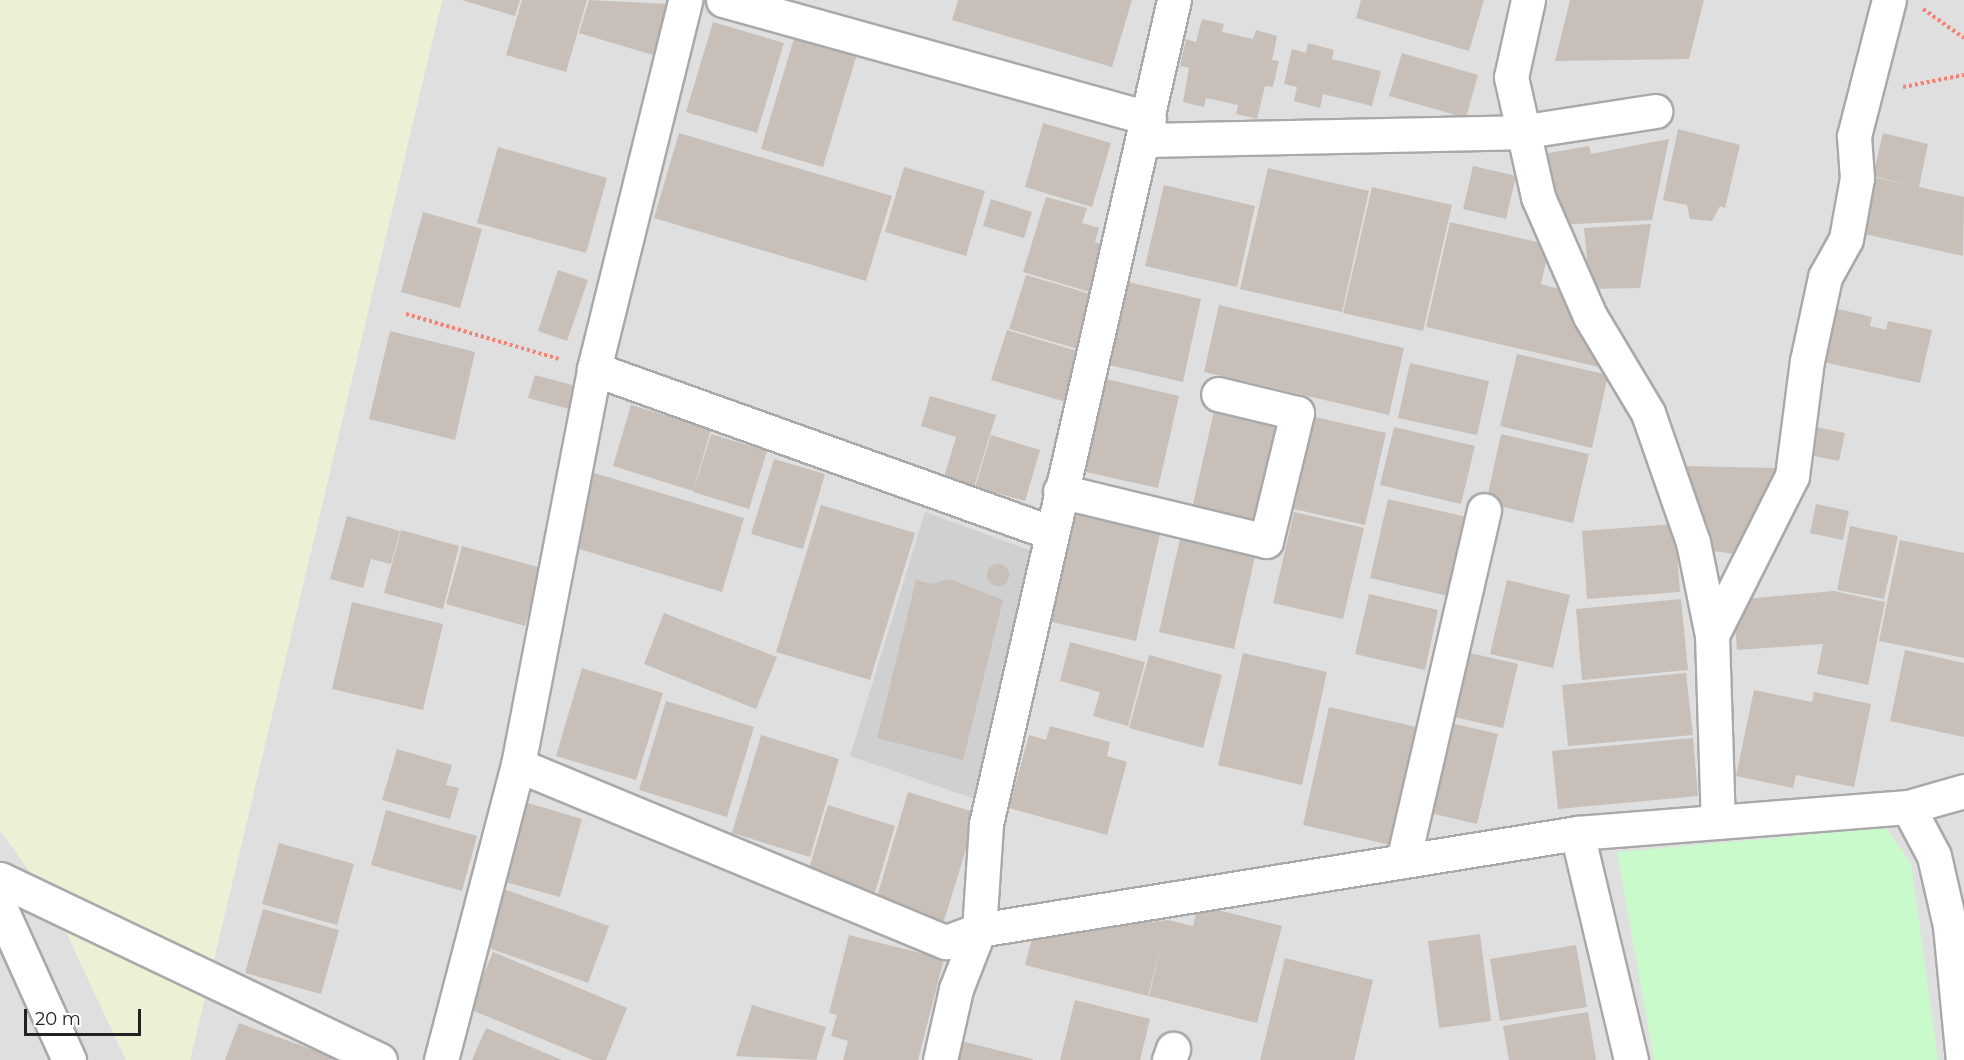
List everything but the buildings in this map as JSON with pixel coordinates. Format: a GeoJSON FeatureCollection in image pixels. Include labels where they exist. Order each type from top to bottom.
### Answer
{"type":"FeatureCollection","features":[{"type":"Feature","properties":{"kind":"street"},"geometry":{"type":"LineString","coordinates":[[441,1060],[518,765],[594,369],[685,0]]}},
{"type":"Feature","properties":{"kind":"street"},"geometry":{"type":"LineString","coordinates":[[723,0],[1148,129],[1520,132],[1655,111]]}},
{"type":"Feature","properties":{"kind":"street"},"geometry":{"type":"LineString","coordinates":[[940,1060],[956,989],[979,930],[986,824],[1049,532],[1148,129],[1174,0]]}},
{"type":"Feature","properties":{"kind":"street"},"geometry":{"type":"LineString","coordinates":[[1528,0],[1511,77],[1520,132],[1538,197],[1590,315],[1648,413],[1693,542],[1712,635],[1718,822]]}},
{"type":"Feature","properties":{"kind":"street"},"geometry":{"type":"LineString","coordinates":[[1712,635],[1792,476],[1807,362],[1825,277],[1846,239],[1857,177],[1854,136],[1866,92],[1905,3]]}},
{"type":"Feature","properties":{"kind":"street"},"geometry":{"type":"LineString","coordinates":[[594,369],[1049,532]]}},
{"type":"Feature","properties":{"kind":"street"},"geometry":{"type":"LineString","coordinates":[[1059,491],[1266,541],[1297,413],[1218,394]]}},
{"type":"Feature","properties":{"kind":"street"},"geometry":{"type":"LineString","coordinates":[[1402,861],[1484,510]]}},
{"type":"Feature","properties":{"kind":"street"},"geometry":{"type":"LineString","coordinates":[[518,765],[946,942],[979,930],[1577,833],[1908,807],[1964,791]]}},
{"type":"Feature","properties":{"kind":"street"},"geometry":{"type":"LineString","coordinates":[[1908,807],[1934,856],[1950,926],[1963,1060]]}},
{"type":"Feature","properties":{"kind":"street"},"geometry":{"type":"LineString","coordinates":[[1577,833],[1631,1060]]}},
{"type":"Feature","properties":{"kind":"street"},"geometry":{"type":"LineString","coordinates":[[0,879],[380,1060]]}},
{"type":"Feature","properties":{"kind":"street"},"geometry":{"type":"LineString","coordinates":[[3,916],[69,1060]]}},
{"type":"Feature","properties":{"kind":"path"},"geometry":{"type":"LineString","coordinates":[[1905,3],[1964,38]]}},
{"type":"Feature","properties":{"kind":"path"},"geometry":{"type":"LineString","coordinates":[[1866,92],[1964,75]]}},
{"type":"Feature","properties":{"kind":"path"},"geometry":{"type":"LineString","coordinates":[[406,314],[594,369]]}},
{"type":"Feature","properties":{"kind":"shaded area"},"geometry":{"type":"Polygon","coordinates":[[[442,0],[1964,0],[1964,1060],[190,1060],[442,0]]]}},
{"type":"Feature","properties":{"kind":"shaded area"},"geometry":{"type":"Polygon","coordinates":[[[925,512],[1032,551],[975,799],[850,756],[925,512]]]}},
{"type":"Feature","properties":{"kind":"shaded area"},"geometry":{"type":"Polygon","coordinates":[[[0,830],[53,904],[126,1060],[0,1060],[0,830]]]}},
{"type":"Feature","properties":{"kind":"green space"},"geometry":{"type":"Polygon","coordinates":[[[0,0],[442,0],[190,1060],[126,1060],[53,904],[0,830],[0,0]]]}},
{"type":"Feature","properties":{"kind":"green space"},"geometry":{"type":"Polygon","coordinates":[[[1886,828],[1911,863],[1938,1060],[1654,1060],[1617,852],[1886,828]]]}}]}
